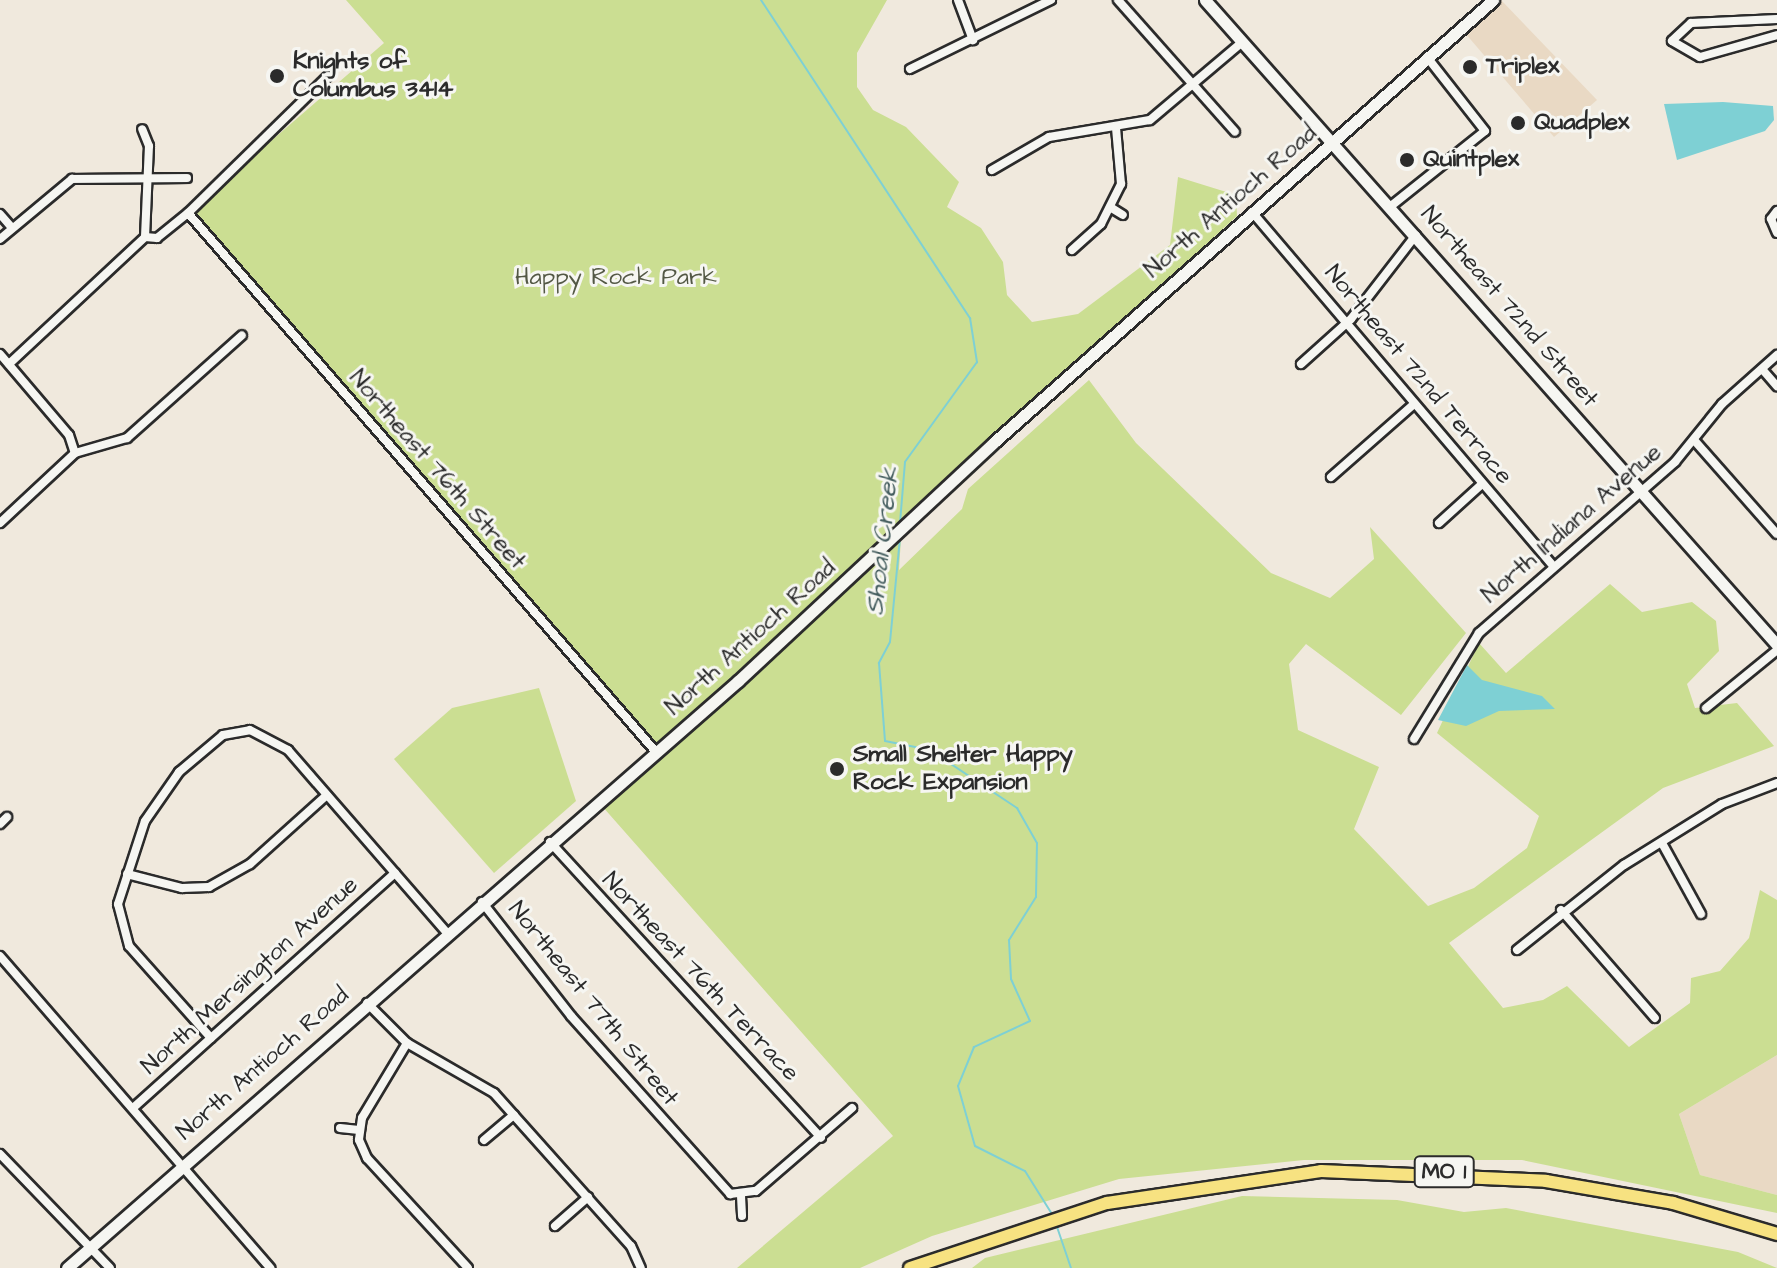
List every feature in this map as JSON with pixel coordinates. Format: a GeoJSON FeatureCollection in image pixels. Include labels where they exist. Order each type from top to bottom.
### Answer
{"type":"FeatureCollection","features":[{"type":"Feature","properties":{"kind":"main road","name":"MO 1"},"geometry":{"type":"LineString","coordinates":[[910,1268],[976,1241],[1107,1203],[1321,1171],[1440,1172],[1673,1203],[1777,1234]]}},
{"type":"Feature","properties":{"kind":"street"},"geometry":{"type":"LineString","coordinates":[[958,0],[973,40]]}},
{"type":"Feature","properties":{"kind":"street"},"geometry":{"type":"LineString","coordinates":[[910,69],[1051,0]]}},
{"type":"Feature","properties":{"kind":"street"},"geometry":{"type":"LineString","coordinates":[[1118,0],[1235,132]]}},
{"type":"Feature","properties":{"kind":"street","name":"Northeast 72nd Street"},"geometry":{"type":"LineString","coordinates":[[1205,0],[1391,206],[1777,647]]}},
{"type":"Feature","properties":{"kind":"street","name":"North Antioch Road"},"geometry":{"type":"LineString","coordinates":[[67,1268],[656,752],[1252,212],[1493,0]]}},
{"type":"Feature","properties":{"kind":"street"},"geometry":{"type":"LineString","coordinates":[[1777,19],[1686,24],[1672,41],[1700,57],[1747,38],[1777,35]]}},
{"type":"Feature","properties":{"kind":"street"},"geometry":{"type":"LineString","coordinates":[[1744,23],[1747,38]]}},
{"type":"Feature","properties":{"kind":"street"},"geometry":{"type":"LineString","coordinates":[[992,170],[1049,137],[1150,120],[1241,43]]}},
{"type":"Feature","properties":{"kind":"street"},"geometry":{"type":"LineString","coordinates":[[1391,206],[1485,131],[1427,57]]}},
{"type":"Feature","properties":{"kind":"street"},"geometry":{"type":"LineString","coordinates":[[145,237],[157,238],[188,213],[328,76]]}},
{"type":"Feature","properties":{"kind":"street"},"geometry":{"type":"LineString","coordinates":[[1072,250],[1110,207],[1121,184],[1116,128]]}},
{"type":"Feature","properties":{"kind":"street"},"geometry":{"type":"LineString","coordinates":[[9,364],[145,237],[149,178],[142,129]]}},
{"type":"Feature","properties":{"kind":"street"},"geometry":{"type":"LineString","coordinates":[[0,239],[72,179],[187,178]]}},
{"type":"Feature","properties":{"kind":"street"},"geometry":{"type":"LineString","coordinates":[[1110,207],[1123,215]]}},
{"type":"Feature","properties":{"kind":"street"},"geometry":{"type":"LineString","coordinates":[[1777,211],[1771,221],[1777,233]]}},
{"type":"Feature","properties":{"kind":"street","name":"Northeast 72nd Terrace"},"geometry":{"type":"LineString","coordinates":[[1252,212],[1344,326],[1552,564]]}},
{"type":"Feature","properties":{"kind":"street","name":"Northeast 76th Street"},"geometry":{"type":"LineString","coordinates":[[188,213],[656,752]]}},
{"type":"Feature","properties":{"kind":"street"},"geometry":{"type":"LineString","coordinates":[[0,214],[12,228]]}},
{"type":"Feature","properties":{"kind":"street"},"geometry":{"type":"LineString","coordinates":[[1301,364],[1344,326],[1416,235]]}},
{"type":"Feature","properties":{"kind":"street"},"geometry":{"type":"LineString","coordinates":[[0,523],[75,453],[127,438],[242,335]]}},
{"type":"Feature","properties":{"kind":"street"},"geometry":{"type":"LineString","coordinates":[[0,354],[69,435],[75,453]]}},
{"type":"Feature","properties":{"kind":"street","name":"North Indiana Avenue"},"geometry":{"type":"LineString","coordinates":[[1414,739],[1479,633],[1552,564],[1641,490],[1777,355]]}},
{"type":"Feature","properties":{"kind":"street"},"geometry":{"type":"LineString","coordinates":[[1762,369],[1777,386]]}},
{"type":"Feature","properties":{"kind":"street"},"geometry":{"type":"LineString","coordinates":[[1331,477],[1413,405]]}},
{"type":"Feature","properties":{"kind":"street"},"geometry":{"type":"LineString","coordinates":[[1694,440],[1777,534]]}},
{"type":"Feature","properties":{"kind":"street"},"geometry":{"type":"LineString","coordinates":[[1439,523],[1482,484]]}},
{"type":"Feature","properties":{"kind":"street"},"geometry":{"type":"LineString","coordinates":[[1706,708],[1777,647]]}},
{"type":"Feature","properties":{"kind":"street"},"geometry":{"type":"LineString","coordinates":[[211,1038],[125,939],[118,904],[145,821],[179,772],[223,735],[259,733],[288,750],[447,933]]}},
{"type":"Feature","properties":{"kind":"street"},"geometry":{"type":"LineString","coordinates":[[1517,950],[1561,910],[1722,804],[1777,783]]}},
{"type":"Feature","properties":{"kind":"street"},"geometry":{"type":"LineString","coordinates":[[127,874],[182,888],[209,887],[250,864],[327,795]]}},
{"type":"Feature","properties":{"kind":"street","name":"Northeast 76th Terrace"},"geometry":{"type":"LineString","coordinates":[[550,842],[821,1138]]}},
{"type":"Feature","properties":{"kind":"street"},"geometry":{"type":"LineString","coordinates":[[1662,843],[1701,914]]}},
{"type":"Feature","properties":{"kind":"street","name":"North Mersington Avenue"},"geometry":{"type":"LineString","coordinates":[[133,1108],[395,873]]}},
{"type":"Feature","properties":{"kind":"street","name":"Northeast 77th Street"},"geometry":{"type":"LineString","coordinates":[[482,902],[571,1016],[722,1188],[741,1196]]}},
{"type":"Feature","properties":{"kind":"street"},"geometry":{"type":"LineString","coordinates":[[1561,910],[1655,1018]]}},
{"type":"Feature","properties":{"kind":"street"},"geometry":{"type":"LineString","coordinates":[[0,956],[270,1268]]}},
{"type":"Feature","properties":{"kind":"street"},"geometry":{"type":"LineString","coordinates":[[366,1003],[407,1043],[484,1084],[634,1250],[641,1268]]}},
{"type":"Feature","properties":{"kind":"street"},"geometry":{"type":"LineString","coordinates":[[407,1043],[359,1130],[367,1158],[468,1268]]}},
{"type":"Feature","properties":{"kind":"street"},"geometry":{"type":"LineString","coordinates":[[742,1216],[741,1196],[821,1138],[852,1108]]}},
{"type":"Feature","properties":{"kind":"street"},"geometry":{"type":"LineString","coordinates":[[484,1140],[514,1115]]}},
{"type":"Feature","properties":{"kind":"street"},"geometry":{"type":"LineString","coordinates":[[340,1128],[359,1130]]}},
{"type":"Feature","properties":{"kind":"street"},"geometry":{"type":"LineString","coordinates":[[0,1154],[110,1268]]}},
{"type":"Feature","properties":{"kind":"street"},"geometry":{"type":"LineString","coordinates":[[555,1226],[588,1197]]}},
{"type":"Feature","properties":{"kind":"shaded area"},"geometry":{"type":"Polygon","coordinates":[[[1501,0],[1597,100],[1554,137],[1465,33],[1501,0]]]}},
{"type":"Feature","properties":{"kind":"shaded area"},"geometry":{"type":"Polygon","coordinates":[[[1777,1055],[1777,1195],[1700,1175],[1679,1114],[1777,1055]]]}},
{"type":"Feature","properties":{"kind":"green space","name":"Happy Rock Park"},"geometry":{"type":"Polygon","coordinates":[[[346,0],[887,0],[857,53],[857,87],[873,110],[906,127],[959,182],[947,207],[981,228],[1003,262],[1007,295],[1032,322],[1078,314],[1170,245],[1178,177],[1236,195],[1237,216],[902,522],[899,570],[962,509],[968,489],[1089,380],[1136,443],[1271,573],[1330,598],[1374,559],[1370,527],[1466,633],[1401,715],[1306,644],[1289,664],[1298,730],[1379,767],[1354,829],[1428,906],[1474,888],[1527,848],[1539,816],[1437,733],[1479,643],[1506,673],[1610,584],[1642,612],[1692,602],[1716,621],[1719,651],[1687,684],[1695,708],[1737,703],[1774,746],[1663,788],[1449,943],[1503,1008],[1543,1000],[1567,986],[1629,1047],[1690,1003],[1691,978],[1720,971],[1749,938],[1760,890],[1777,900],[1777,1055],[1679,1114],[1700,1175],[1777,1195],[1777,1213],[1522,1160],[1304,1160],[1119,1179],[932,1236],[860,1268],[737,1268],[893,1136],[602,806],[664,754],[188,213],[384,43],[346,0]]]}},
{"type":"Feature","properties":{"kind":"green space"},"geometry":{"type":"Polygon","coordinates":[[[539,688],[576,801],[494,873],[394,759],[452,708],[539,688]]]}},
{"type":"Feature","properties":{"kind":"green space"},"geometry":{"type":"Polygon","coordinates":[[[1242,1196],[1397,1200],[1464,1212],[1506,1208],[1738,1252],[1777,1268],[972,1268],[985,1258],[1242,1196]]]}},
{"type":"Feature","properties":{"kind":"water"},"geometry":{"type":"Polygon","coordinates":[[[1723,102],[1773,106],[1774,120],[1765,131],[1677,160],[1664,104],[1723,102]]]}},
{"type":"Feature","properties":{"kind":"water"},"geometry":{"type":"Polygon","coordinates":[[[1467,665],[1482,680],[1542,696],[1555,709],[1499,711],[1466,726],[1438,720],[1467,665]]]}},
{"type":"Feature","properties":{"kind":"waterway","name":"Shoal Creek"},"geometry":{"type":"LineString","coordinates":[[761,0],[970,318],[977,362],[905,462],[900,523]]}},
{"type":"Feature","properties":{"kind":"waterway","name":"Shoal Creek"},"geometry":{"type":"LineString","coordinates":[[900,538],[890,642],[879,663],[885,741],[930,750],[1017,808],[1037,843],[1036,897],[1009,940],[1011,979],[1030,1021],[974,1047],[958,1086],[975,1146],[1025,1171],[1052,1214]]}},
{"type":"Feature","properties":{"kind":"waterway","name":"Shoal Creek"},"geometry":{"type":"LineString","coordinates":[[1056,1224],[1071,1268]]}},
{"type":"Feature","properties":{"kind":"place","name":"Triplex"},"geometry":{"type":"Point","coordinates":[1470,67]}},
{"type":"Feature","properties":{"kind":"place","name":"Knights of Columbus 3414"},"geometry":{"type":"Point","coordinates":[277,76]}},
{"type":"Feature","properties":{"kind":"place","name":"Quadplex"},"geometry":{"type":"Point","coordinates":[1518,123]}},
{"type":"Feature","properties":{"kind":"place","name":"Quintplex"},"geometry":{"type":"Point","coordinates":[1407,160]}},
{"type":"Feature","properties":{"kind":"place","name":"Small Shelter Happy Rock Expansion"},"geometry":{"type":"Point","coordinates":[837,769]}}]}
